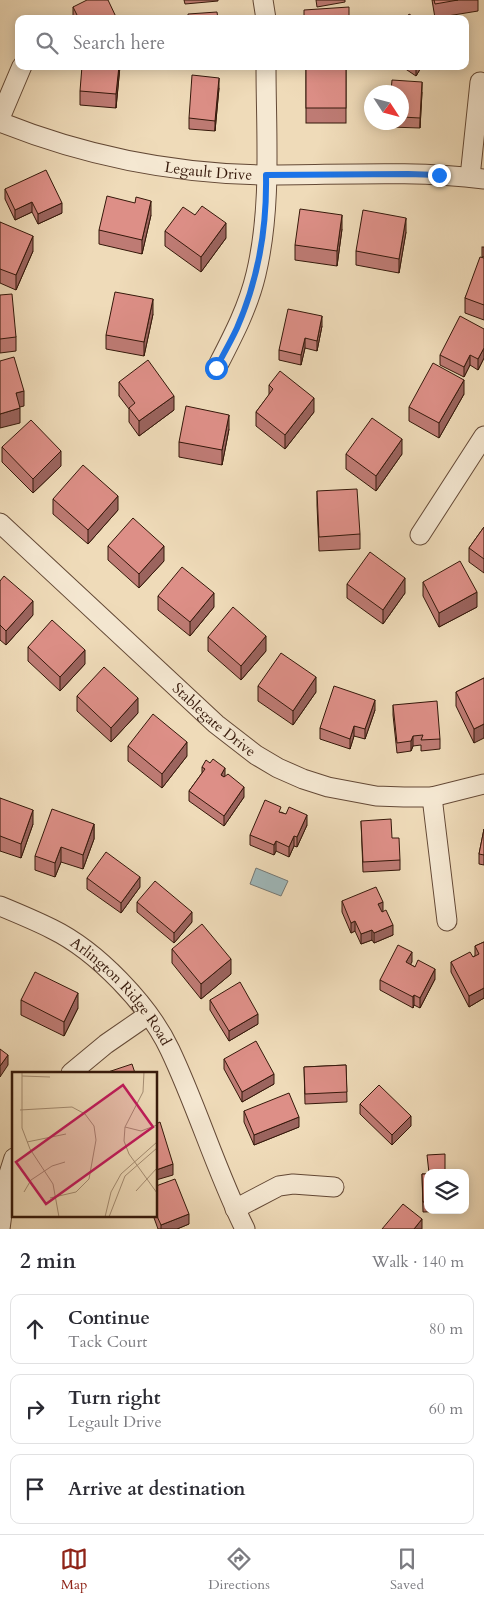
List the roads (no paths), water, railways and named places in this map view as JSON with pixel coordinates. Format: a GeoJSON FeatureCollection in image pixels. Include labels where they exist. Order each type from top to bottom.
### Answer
{"type":"FeatureCollection","features":[{"type":"Feature","properties":{"kind":"street"},"geometry":{"type":"LineString","coordinates":[[263,0],[265,15]]}},
{"type":"Feature","properties":{"kind":"street"},"geometry":{"type":"LineString","coordinates":[[0,118],[20,70]]}},
{"type":"Feature","properties":{"kind":"street"},"geometry":{"type":"LineString","coordinates":[[216,368],[237,328],[256,276],[261,251],[265,214],[266,70]]}},
{"type":"Feature","properties":{"kind":"street"},"geometry":{"type":"LineString","coordinates":[[477,178],[480,82]]}},
{"type":"Feature","properties":{"kind":"street","name":"Legault Drive"},"geometry":{"type":"LineString","coordinates":[[0,122],[35,136],[116,158],[169,168],[266,175],[408,174],[477,178]]}},
{"type":"Feature","properties":{"kind":"street"},"geometry":{"type":"LineString","coordinates":[[420,534],[484,436]]}},
{"type":"Feature","properties":{"kind":"street","name":"Stablegate Drive"},"geometry":{"type":"LineString","coordinates":[[0,523],[209,718],[256,755],[303,779],[328,787],[376,796],[432,797],[484,784]]}},
{"type":"Feature","properties":{"kind":"street"},"geometry":{"type":"LineString","coordinates":[[432,797],[447,921]]}},
{"type":"Feature","properties":{"kind":"street","name":"Arlington Ridge Road"},"geometry":{"type":"LineString","coordinates":[[0,906],[54,930],[79,946],[101,963],[148,1015],[170,1049],[235,1209],[246,1229]]}},
{"type":"Feature","properties":{"kind":"street"},"geometry":{"type":"LineString","coordinates":[[72,1072],[106,1044],[148,1015]]}},
{"type":"Feature","properties":{"kind":"street"},"geometry":{"type":"LineString","coordinates":[[0,1229],[6,1183],[12,1164]]}},
{"type":"Feature","properties":{"kind":"street"},"geometry":{"type":"LineString","coordinates":[[235,1209],[279,1186],[293,1184],[334,1187]]}},
{"type":"Feature","properties":{"kind":"water"},"geometry":{"type":"Polygon","coordinates":[[[256,868],[288,881],[281,896],[250,884],[256,868]]]}}]}
